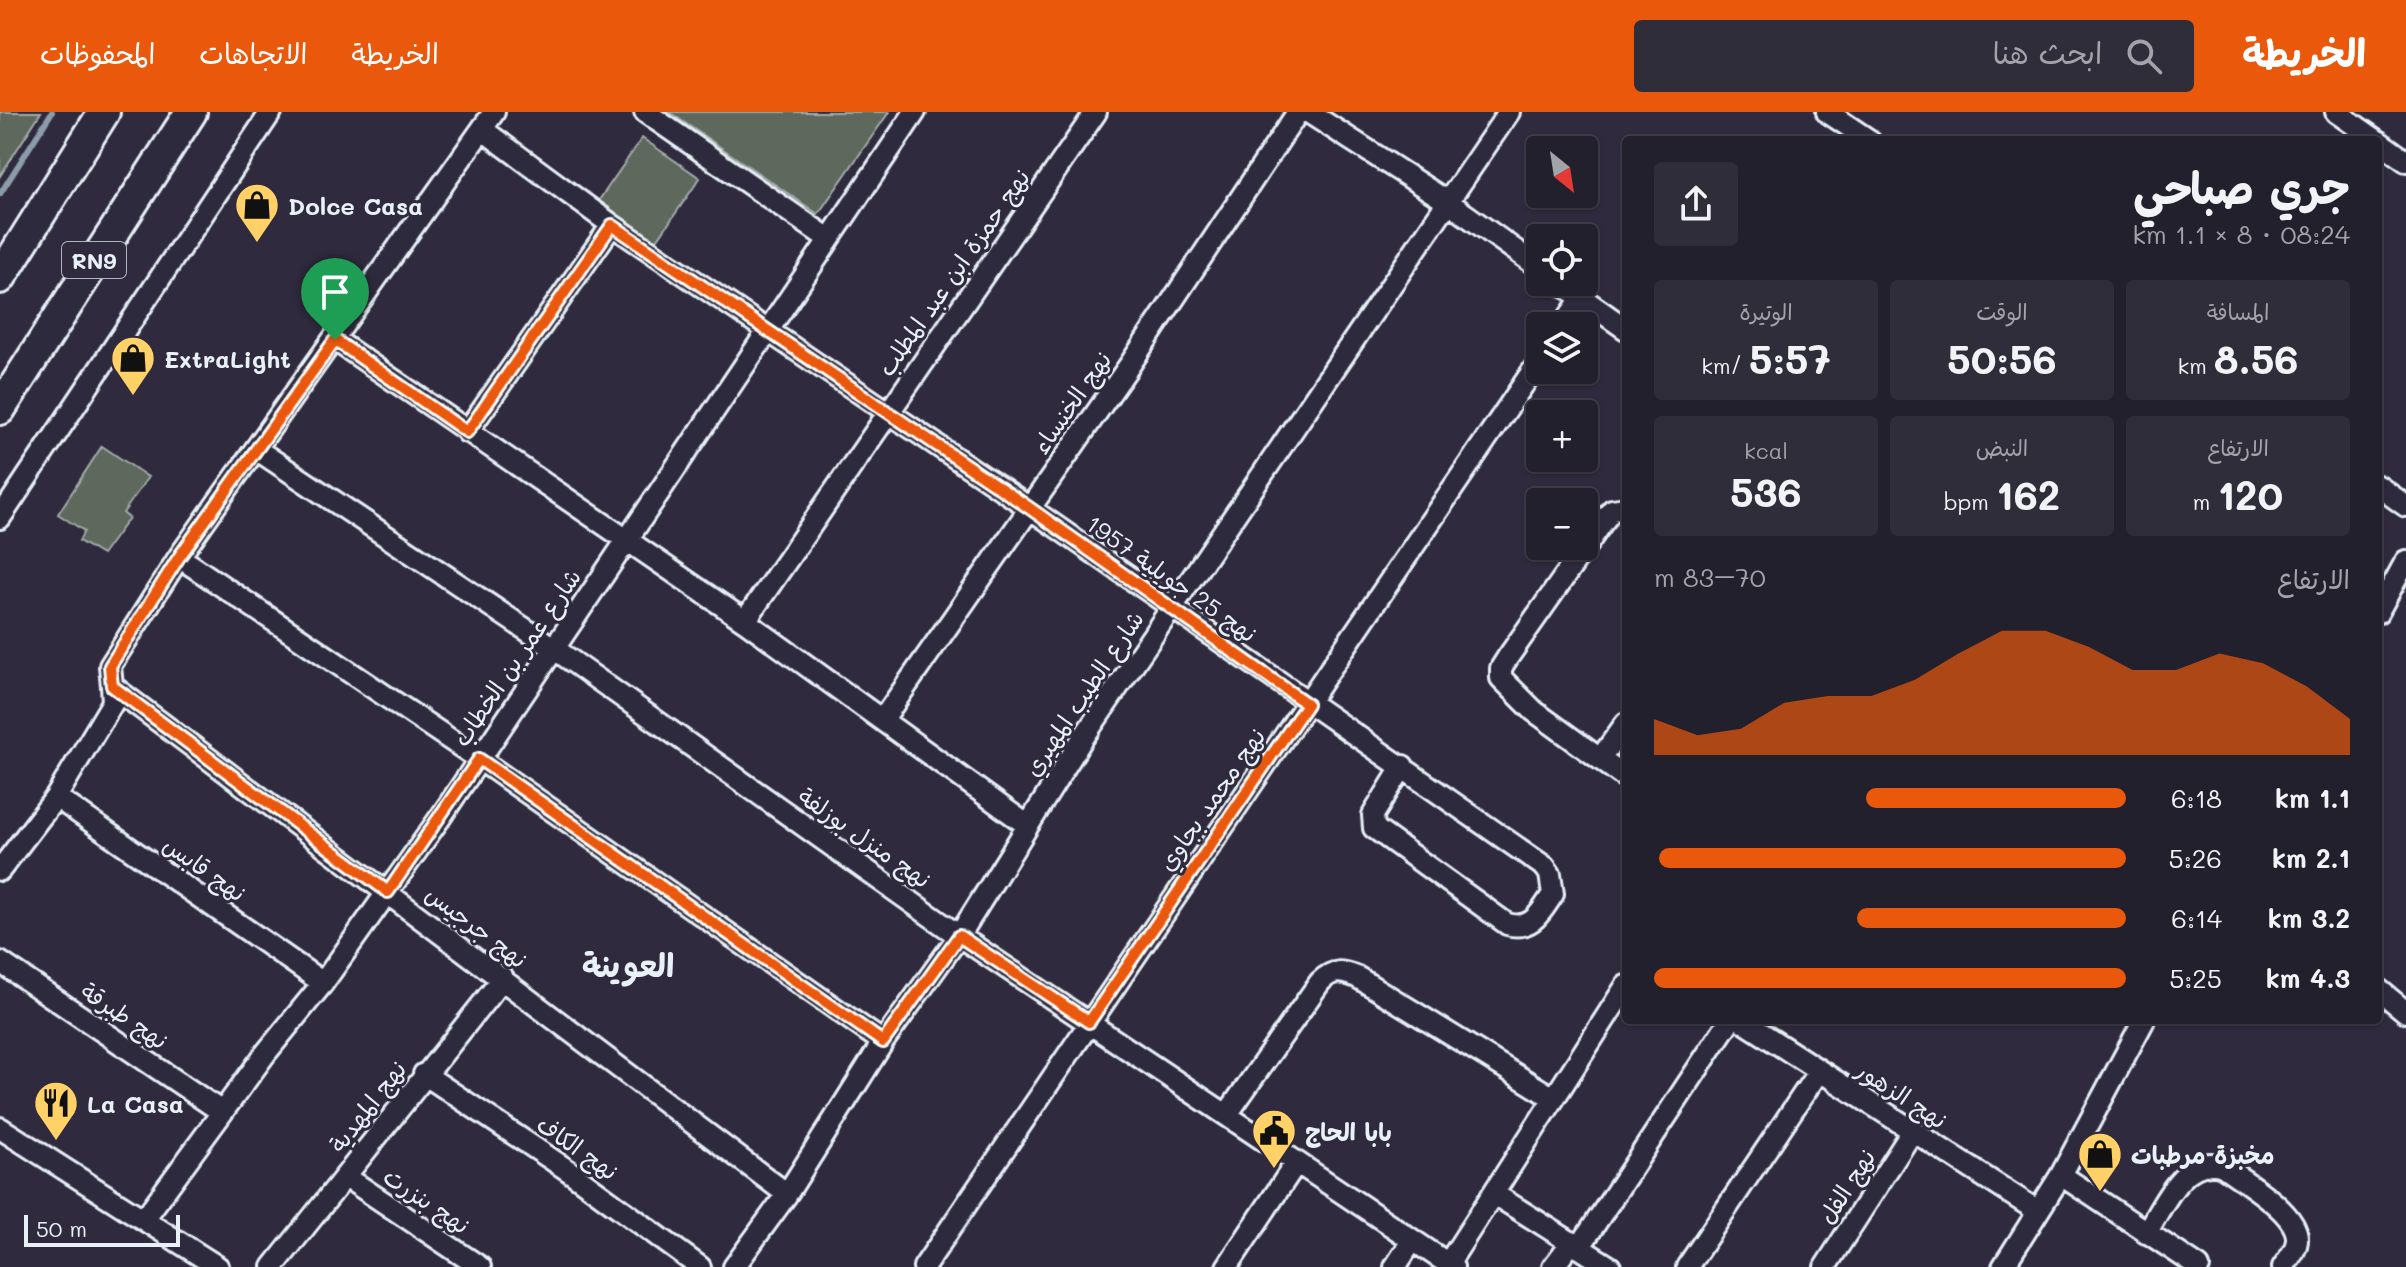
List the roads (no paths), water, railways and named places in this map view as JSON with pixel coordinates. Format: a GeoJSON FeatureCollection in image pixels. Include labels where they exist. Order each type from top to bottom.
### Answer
{"type":"FeatureCollection","features":[{"type":"Feature","properties":{"kind":"highway","name":"RN9"},"geometry":{"type":"LineString","coordinates":[[0,278],[104,112]]}},
{"type":"Feature","properties":{"kind":"highway","name":"RN9"},"geometry":{"type":"LineString","coordinates":[[0,409],[191,112]]}},
{"type":"Feature","properties":{"kind":"street"},"geometry":{"type":"LineString","coordinates":[[0,518],[271,112]]}},
{"type":"Feature","properties":{"kind":"street"},"geometry":{"type":"LineString","coordinates":[[645,112],[829,239]]}},
{"type":"Feature","properties":{"kind":"street","name":"شارع عمر بن الخطاب"},"geometry":{"type":"LineString","coordinates":[[144,1219],[388,892],[770,331],[915,112]]}},
{"type":"Feature","properties":{"kind":"street","name":"نهج حمزة ابن عبد المطلب"},"geometry":{"type":"LineString","coordinates":[[745,621],[1096,112]]}},
{"type":"Feature","properties":{"kind":"street","name":"نهج الخنساء"},"geometry":{"type":"LineString","coordinates":[[883,719],[1129,366],[1298,112]]}},
{"type":"Feature","properties":{"kind":"street"},"geometry":{"type":"LineString","coordinates":[[1308,112],[1448,202],[1526,258]]}},
{"type":"Feature","properties":{"kind":"street","name":"شارع الطيب المهيري"},"geometry":{"type":"LineString","coordinates":[[734,1267],[787,1194],[883,1042],[959,936],[1027,825],[1170,609],[1509,112]]}},
{"type":"Feature","properties":{"kind":"street"},"geometry":{"type":"LineString","coordinates":[[1827,112],[1863,136]]}},
{"type":"Feature","properties":{"kind":"street"},"geometry":{"type":"LineString","coordinates":[[2336,112],[2370,136]]}},
{"type":"Feature","properties":{"kind":"street"},"geometry":{"type":"LineString","coordinates":[[0,870],[56,797],[113,702],[111,676],[179,557],[488,121]]}},
{"type":"Feature","properties":{"kind":"street","name":"نهج 25 جويلية 1957"},"geometry":{"type":"LineString","coordinates":[[488,121],[612,225],[888,410],[1170,609],[1403,766],[1545,867],[1550,874],[1553,894],[1535,920],[1516,927],[1507,924],[1378,833],[1372,823],[1373,815],[1403,766]]}},
{"type":"Feature","properties":{"kind":"street"},"geometry":{"type":"LineString","coordinates":[[2382,144],[2406,161]]}},
{"type":"Feature","properties":{"kind":"street"},"geometry":{"type":"LineString","coordinates":[[467,432],[612,225]]}},
{"type":"Feature","properties":{"kind":"street"},"geometry":{"type":"LineString","coordinates":[[1579,296],[1622,326]]}},
{"type":"Feature","properties":{"kind":"street"},"geometry":{"type":"LineString","coordinates":[[1572,312],[1582,298]]}},
{"type":"Feature","properties":{"kind":"street"},"geometry":{"type":"LineString","coordinates":[[335,340],[745,621],[1027,825]]}},
{"type":"Feature","properties":{"kind":"street","name":"نهج محمد بجاوي"},"geometry":{"type":"LineString","coordinates":[[924,1267],[1526,381]]}},
{"type":"Feature","properties":{"kind":"street","name":"نهج منزل بوزلفة"},"geometry":{"type":"LineString","coordinates":[[256,449],[552,647],[959,936],[1228,1113],[1296,1163],[1450,1266]]}},
{"type":"Feature","properties":{"kind":"street"},"geometry":{"type":"LineString","coordinates":[[2382,489],[2406,506]]}},
{"type":"Feature","properties":{"kind":"street"},"geometry":{"type":"LineString","coordinates":[[1622,509],[1612,510],[1602,523],[1501,668],[1501,678],[1512,692],[1622,775]]}},
{"type":"Feature","properties":{"kind":"street"},"geometry":{"type":"LineString","coordinates":[[179,557],[479,759],[883,1042]]}},
{"type":"Feature","properties":{"kind":"street"},"geometry":{"type":"LineString","coordinates":[[2382,605],[2406,561]]}},
{"type":"Feature","properties":{"kind":"street","name":"نهج جرجيس"},"geometry":{"type":"LineString","coordinates":[[111,676],[388,892],[787,1194]]}},
{"type":"Feature","properties":{"kind":"street"},"geometry":{"type":"LineString","coordinates":[[1600,759],[1622,729]]}},
{"type":"Feature","properties":{"kind":"street","name":"نهج قابس"},"geometry":{"type":"LineString","coordinates":[[56,797],[323,983]]}},
{"type":"Feature","properties":{"kind":"street","name":"نهج طبرقة"},"geometry":{"type":"LineString","coordinates":[[0,962],[222,1112]]}},
{"type":"Feature","properties":{"kind":"street"},"geometry":{"type":"LineString","coordinates":[[1228,1113],[1320,982],[1330,972],[1341,971],[1357,977],[1552,1097]]}},
{"type":"Feature","properties":{"kind":"street","name":"نهج المهدية"},"geometry":{"type":"LineString","coordinates":[[273,1267],[503,978]]}},
{"type":"Feature","properties":{"kind":"street"},"geometry":{"type":"LineString","coordinates":[[1450,1266],[1552,1097],[1622,992]]}},
{"type":"Feature","properties":{"kind":"street"},"geometry":{"type":"LineString","coordinates":[[2382,992],[2406,1012]]}},
{"type":"Feature","properties":{"kind":"street"},"geometry":{"type":"LineString","coordinates":[[1553,1267],[1576,1245],[1727,1024]]}},
{"type":"Feature","properties":{"kind":"street","name":"نهج الزهور"},"geometry":{"type":"LineString","coordinates":[[1747,1024],[2036,1210]]}},
{"type":"Feature","properties":{"kind":"street"},"geometry":{"type":"LineString","coordinates":[[2003,1267],[2036,1210],[2061,1175],[2142,1024]]}},
{"type":"Feature","properties":{"kind":"street"},"geometry":{"type":"LineString","coordinates":[[1687,1267],[1819,1071]]}},
{"type":"Feature","properties":{"kind":"street","name":"نهج الكاف"},"geometry":{"type":"LineString","coordinates":[[424,1074],[569,1171],[700,1267]]}},
{"type":"Feature","properties":{"kind":"street"},"geometry":{"type":"LineString","coordinates":[[0,1128],[218,1267]]}},
{"type":"Feature","properties":{"kind":"street","name":"نهج الفل"},"geometry":{"type":"LineString","coordinates":[[1825,1267],[1912,1132]]}},
{"type":"Feature","properties":{"kind":"street"},"geometry":{"type":"LineString","coordinates":[[2146,1233],[2188,1171],[2211,1162],[2223,1166],[2288,1218],[2297,1239],[2283,1267]]}},
{"type":"Feature","properties":{"kind":"street"},"geometry":{"type":"LineString","coordinates":[[1227,1267],[1296,1163]]}},
{"type":"Feature","properties":{"kind":"street"},"geometry":{"type":"LineString","coordinates":[[2061,1175],[2199,1267]]}},
{"type":"Feature","properties":{"kind":"street","name":"نهج بنزرت"},"geometry":{"type":"LineString","coordinates":[[346,1177],[480,1267]]}},
{"type":"Feature","properties":{"kind":"street"},"geometry":{"type":"LineString","coordinates":[[1494,1194],[1610,1267]]}},
{"type":"Feature","properties":{"kind":"street"},"geometry":{"type":"LineString","coordinates":[[1395,1267],[1412,1241]]}},
{"type":"Feature","properties":{"kind":"waterway"},"geometry":{"type":"LineString","coordinates":[[0,194],[52,112]]}},
{"type":"Feature","properties":{"kind":"place","name":"Dolce Casa"},"geometry":{"type":"Point","coordinates":[257,244]}},
{"type":"Feature","properties":{"kind":"place","name":"ExtraLight"},"geometry":{"type":"Point","coordinates":[133,397]}},
{"type":"Feature","properties":{"kind":"place","name":"La Casa"},"geometry":{"type":"Point","coordinates":[56,1142]}},
{"type":"Feature","properties":{"kind":"place","name":"بابا الحاج"},"geometry":{"type":"Point","coordinates":[1274,1170]}},
{"type":"Feature","properties":{"kind":"place","name":"مخبزة مرطبات"},"geometry":{"type":"Point","coordinates":[2100,1193]}},
{"type":"Feature","properties":{"kind":"district","name":"العوينة"},"geometry":{"type":"Point","coordinates":[628,964]}}]}
